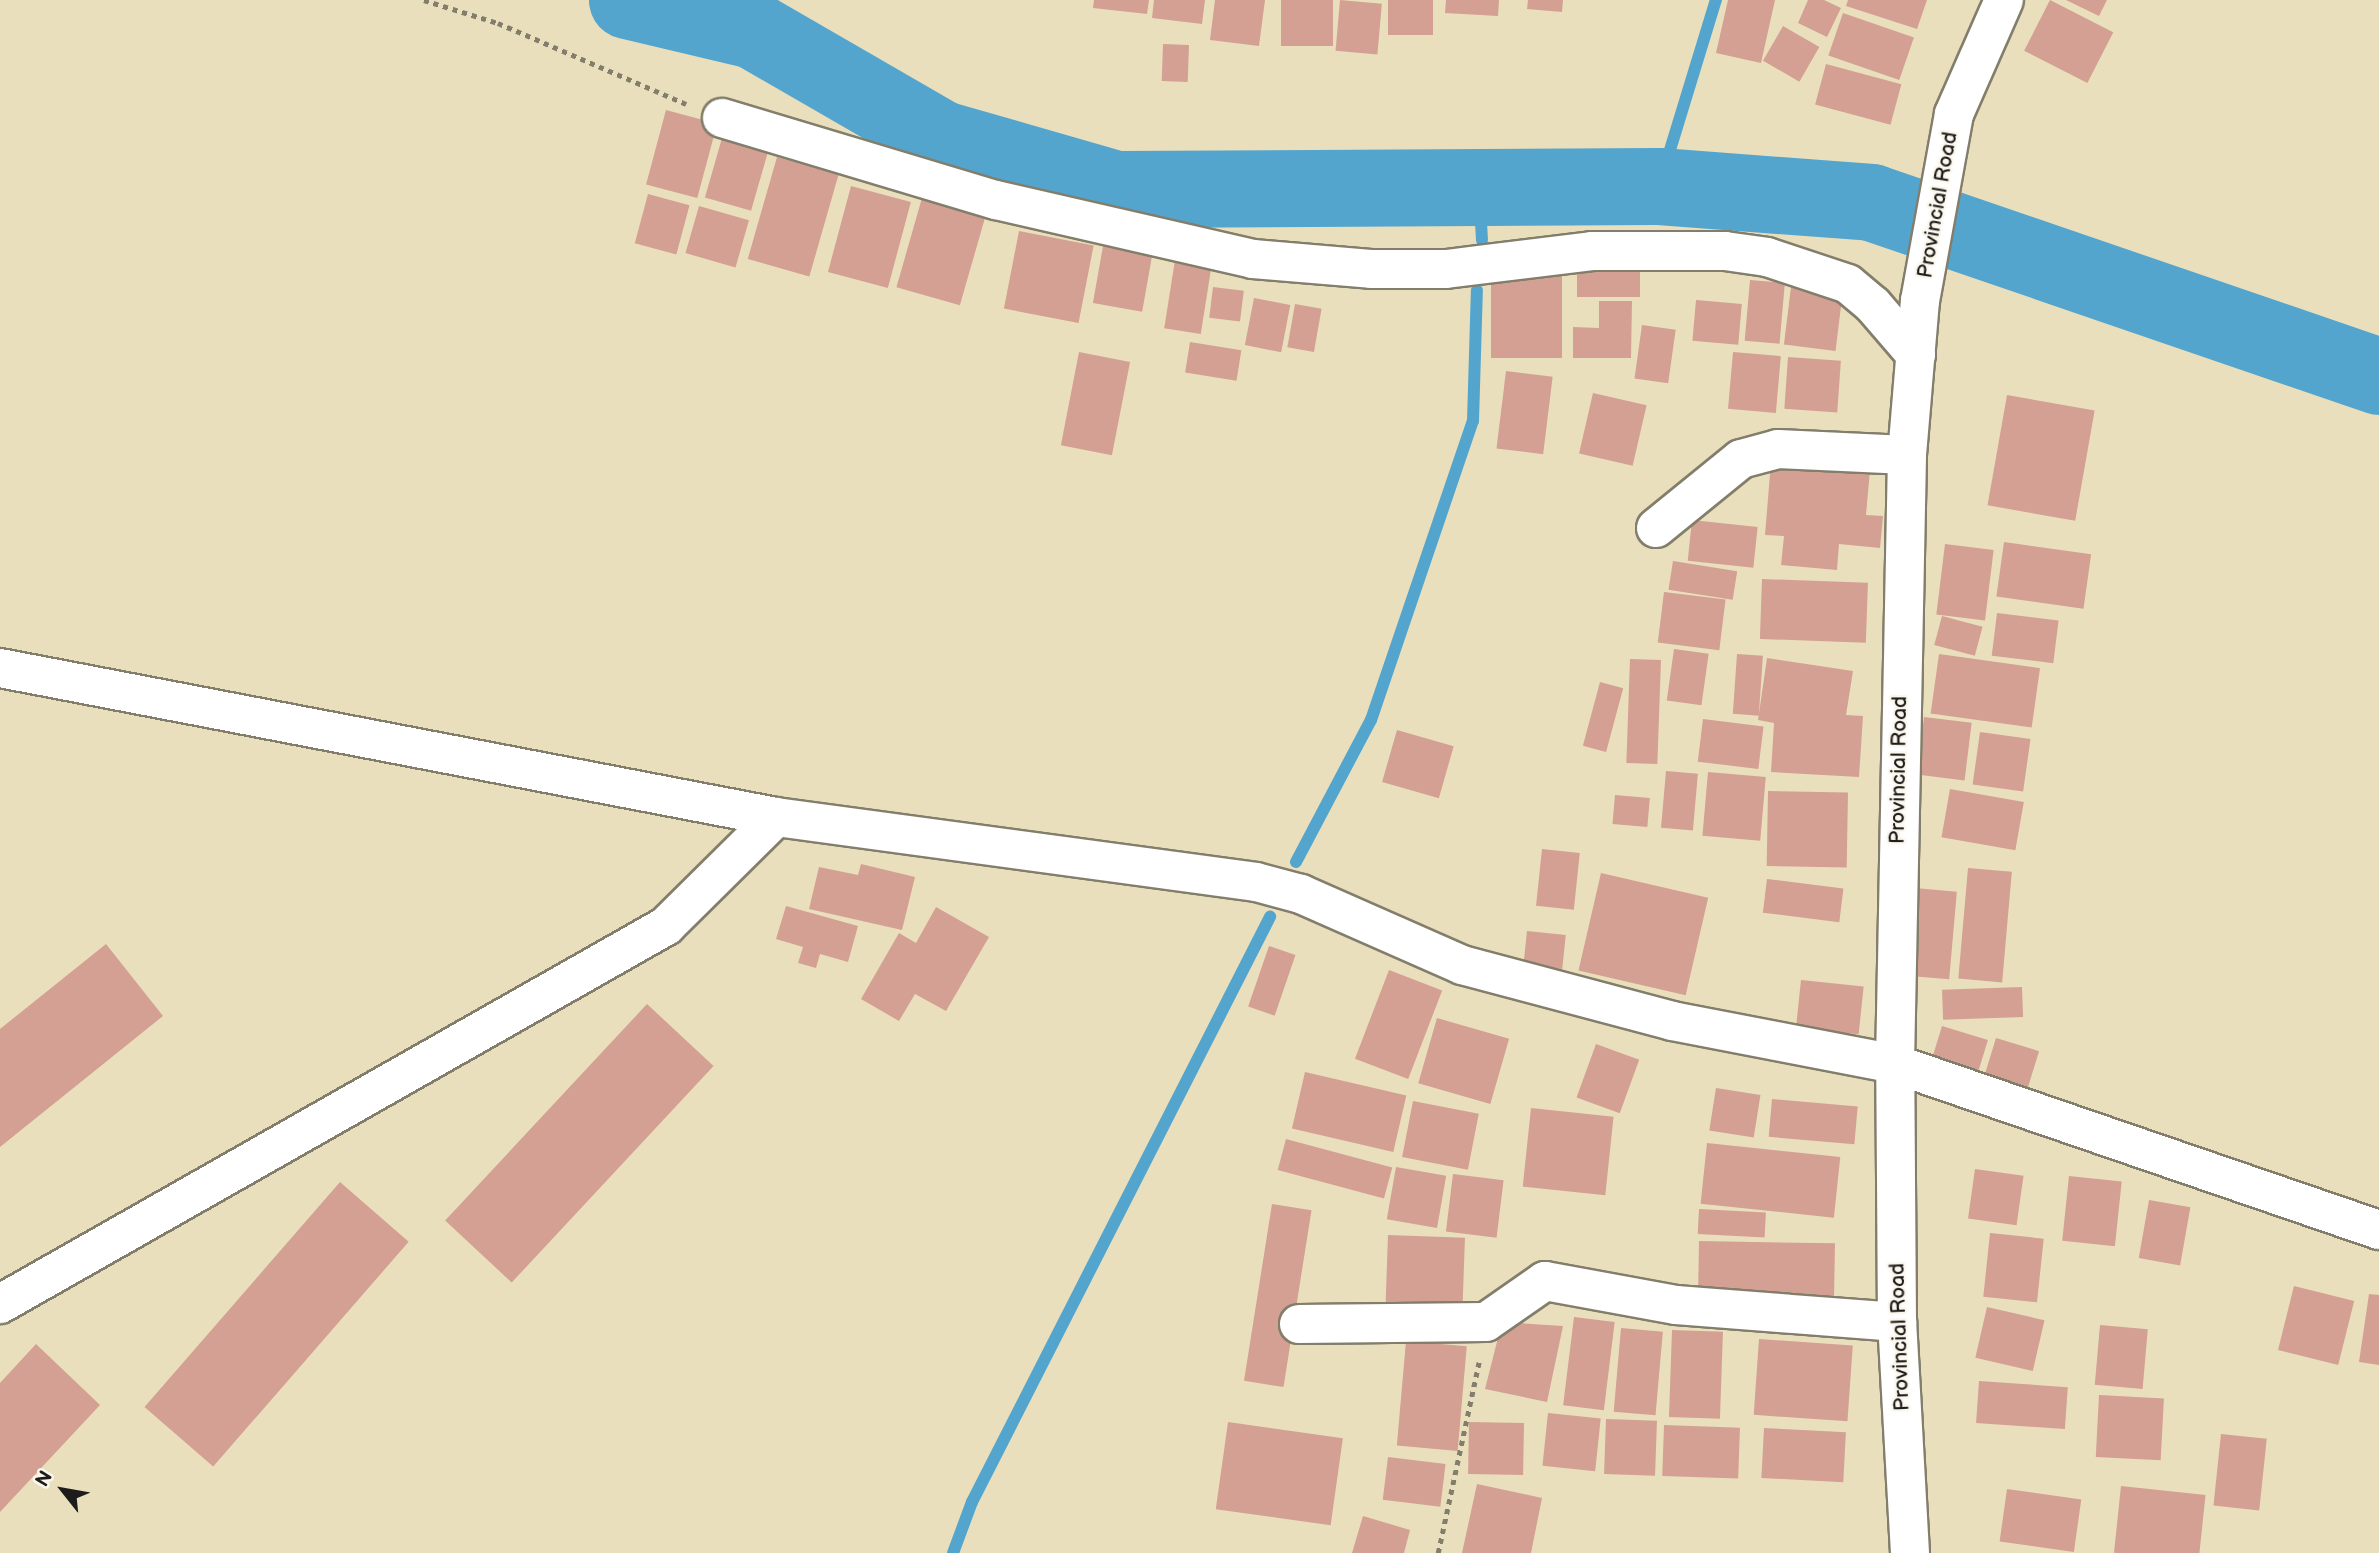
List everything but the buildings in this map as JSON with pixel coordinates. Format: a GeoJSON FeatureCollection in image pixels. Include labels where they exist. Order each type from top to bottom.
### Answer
{"type":"FeatureCollection","features":[{"type":"Feature","properties":{"kind":"street","name":"Provincial Road"},"geometry":{"type":"LineString","coordinates":[[1910,1553],[1897,1322],[1895,1064],[1907,455],[1920,301],[1954,114],[2004,0]]}},
{"type":"Feature","properties":{"kind":"street"},"geometry":{"type":"LineString","coordinates":[[722,118],[996,200],[1253,259],[1371,269],[1446,269],[1592,251],[1726,251],[1768,257],[1848,284],[1873,304],[1916,355]]}},
{"type":"Feature","properties":{"kind":"street"},"geometry":{"type":"LineString","coordinates":[[1656,528],[1741,459],[1778,449],[1907,455]]}},
{"type":"Feature","properties":{"kind":"street"},"geometry":{"type":"LineString","coordinates":[[0,668],[776,817],[1256,882],[1301,894],[1462,965],[1672,1021],[1895,1064],[2376,1219]]}},
{"type":"Feature","properties":{"kind":"street"},"geometry":{"type":"LineString","coordinates":[[0,1304],[666,926],[776,817]]}},
{"type":"Feature","properties":{"kind":"street"},"geometry":{"type":"LineString","coordinates":[[1299,1324],[1486,1322],[1545,1281],[1676,1305],[1897,1322]]}},
{"type":"Feature","properties":{"kind":"path"},"geometry":{"type":"LineString","coordinates":[[424,0],[498,23],[620,79],[722,118]]}},
{"type":"Feature","properties":{"kind":"path"},"geometry":{"type":"LineString","coordinates":[[1438,1553],[1486,1322]]}},
{"type":"Feature","properties":{"kind":"waterway"},"geometry":{"type":"LineString","coordinates":[[627,0],[753,30],[942,139],[1116,189],[1659,186],[1871,202],[2379,376]]}},
{"type":"Feature","properties":{"kind":"waterway"},"geometry":{"type":"LineString","coordinates":[[1659,186],[1716,0]]}},
{"type":"Feature","properties":{"kind":"waterway"},"geometry":{"type":"LineString","coordinates":[[1479,185],[1482,240]]}},
{"type":"Feature","properties":{"kind":"waterway"},"geometry":{"type":"LineString","coordinates":[[1296,862],[1371,720],[1473,421],[1477,290]]}},
{"type":"Feature","properties":{"kind":"waterway"},"geometry":{"type":"LineString","coordinates":[[953,1553],[972,1502],[1270,917]]}}]}
